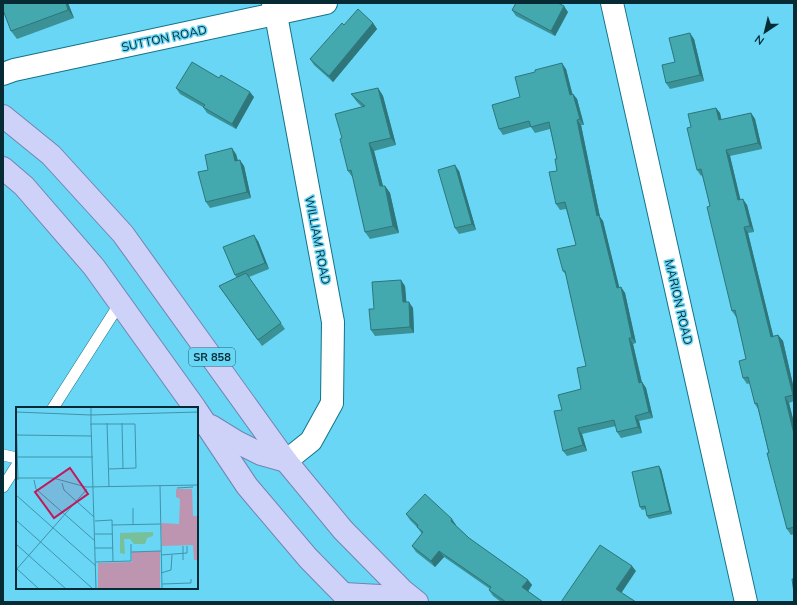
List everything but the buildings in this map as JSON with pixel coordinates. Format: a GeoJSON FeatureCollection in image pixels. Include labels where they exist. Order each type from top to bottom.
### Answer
{"type":"FeatureCollection","features":[{"type":"Feature","properties":{"kind":"main road","name":"SR 858"},"geometry":{"type":"LineString","coordinates":[[3,116],[51,155],[123,234],[286,461],[343,530],[402,590],[417,602]]}},
{"type":"Feature","properties":{"kind":"main road"},"geometry":{"type":"LineString","coordinates":[[3,168],[24,186],[94,267],[194,407]]}},
{"type":"Feature","properties":{"kind":"main road"},"geometry":{"type":"LineString","coordinates":[[199,414],[237,442],[261,454],[286,461]]}},
{"type":"Feature","properties":{"kind":"main road"},"geometry":{"type":"LineString","coordinates":[[199,414],[247,486],[308,558],[348,598],[380,596],[388,602]]}},
{"type":"Feature","properties":{"kind":"street","name":"SUTTON ROAD"},"geometry":{"type":"LineString","coordinates":[[3,74],[14,70],[274,9],[326,3]]}},
{"type":"Feature","properties":{"kind":"street","name":"MARION ROAD"},"geometry":{"type":"LineString","coordinates":[[612,3],[746,602]]}},
{"type":"Feature","properties":{"kind":"street","name":"WILLIAM ROAD"},"geometry":{"type":"LineString","coordinates":[[274,9],[333,322],[332,403],[311,441],[286,461]]}},
{"type":"Feature","properties":{"kind":"lane"},"geometry":{"type":"LineString","coordinates":[[54,407],[120,303]]}},
{"type":"Feature","properties":{"kind":"lane"},"geometry":{"type":"LineString","coordinates":[[3,454],[16,458]]}},
{"type":"Feature","properties":{"kind":"lane"},"geometry":{"type":"LineString","coordinates":[[3,487],[16,467]]}}]}
